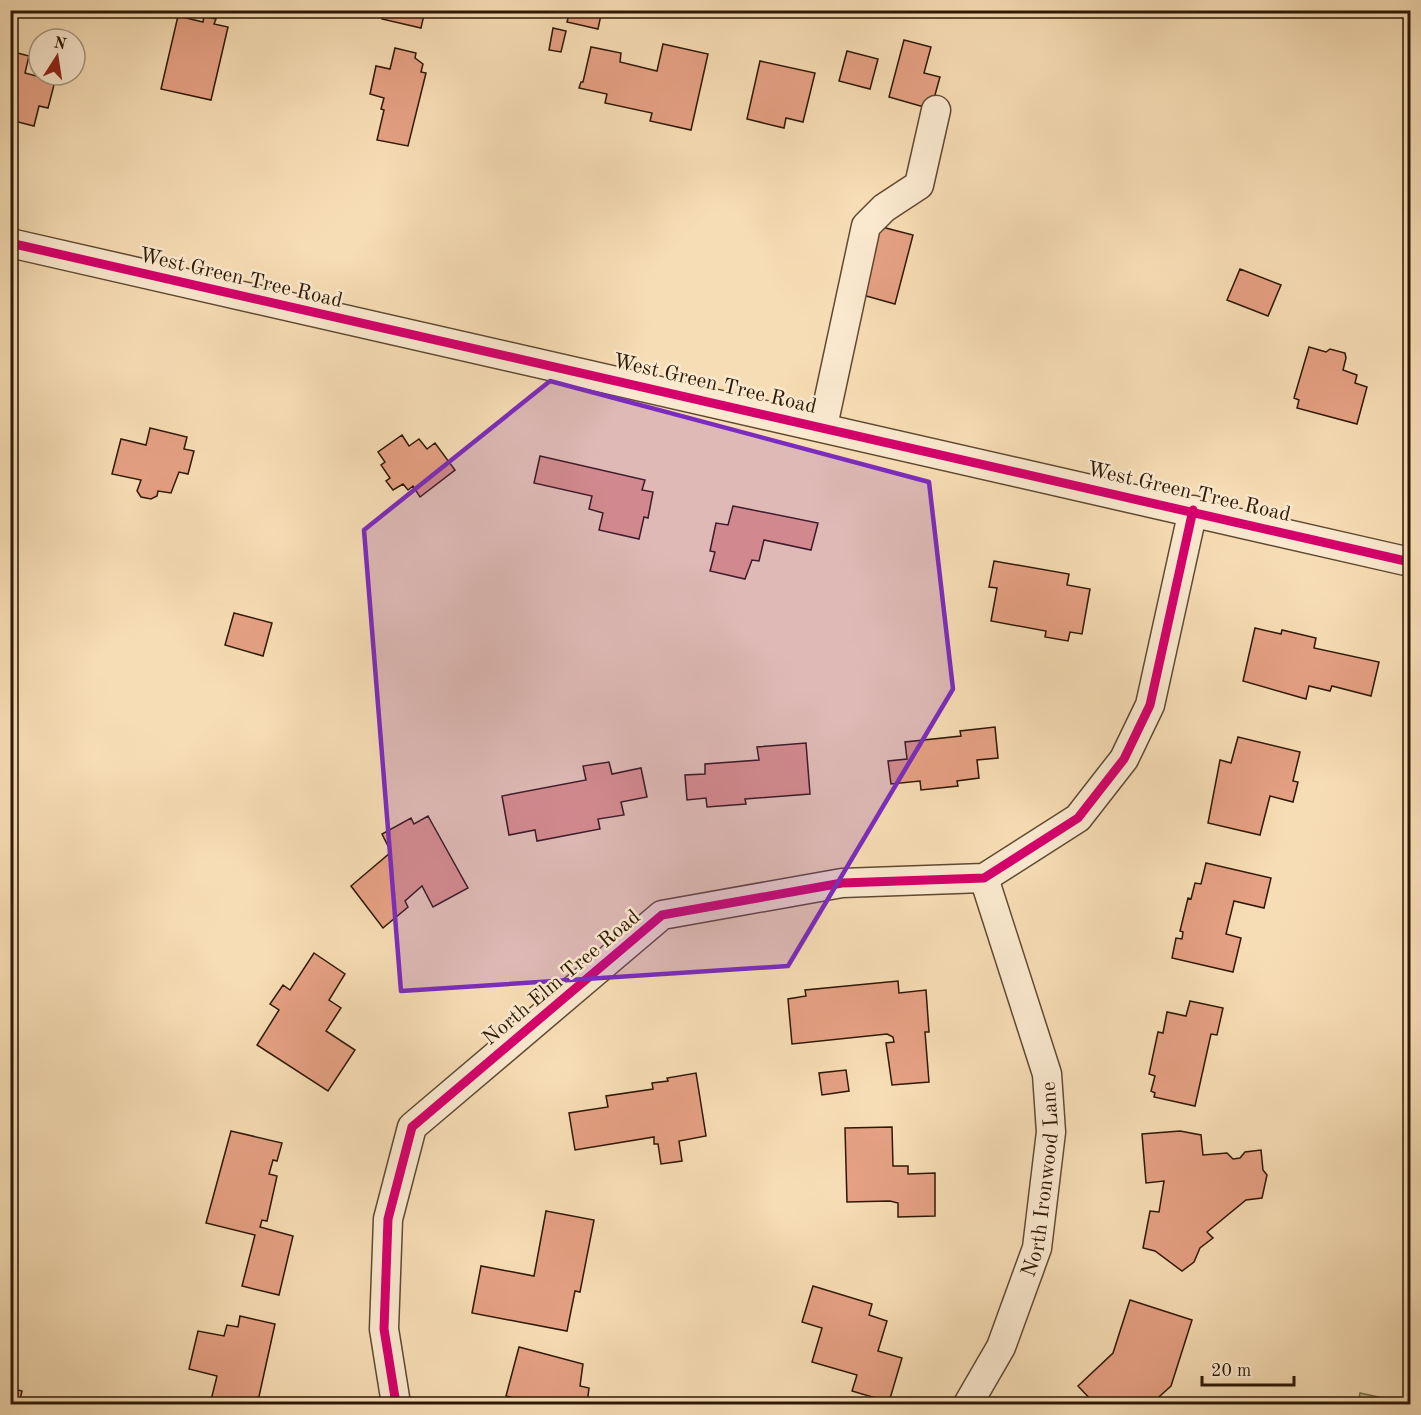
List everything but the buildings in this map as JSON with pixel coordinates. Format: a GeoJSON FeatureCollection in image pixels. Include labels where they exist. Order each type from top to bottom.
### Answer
{"type":"FeatureCollection","features":[{"type":"Feature","properties":{"kind":"street"},"geometry":{"type":"LineString","coordinates":[[823,426],[866,226],[884,208],[919,184],[936,110]]}},
{"type":"Feature","properties":{"kind":"street","name":"West Green Tree Road"},"geometry":{"type":"LineString","coordinates":[[10,243],[1410,561]]}},
{"type":"Feature","properties":{"kind":"street"},"geometry":{"type":"LineString","coordinates":[[984,878],[1078,818],[1124,759],[1150,705],[1192,510]]}},
{"type":"Feature","properties":{"kind":"street","name":"North Elm Tree Road"},"geometry":{"type":"LineString","coordinates":[[396,1404],[384,1329],[388,1219],[412,1126],[662,915],[842,883],[984,878]]}},
{"type":"Feature","properties":{"kind":"street","name":"North Ironwood Lane"},"geometry":{"type":"LineString","coordinates":[[968,1404],[1001,1347],[1037,1248],[1051,1132],[1047,1074],[984,878]]}},
{"type":"Feature","properties":{"kind":"highlighted area"},"geometry":{"type":"Polygon","coordinates":[[[550,381],[929,482],[953,689],[788,966],[401,991],[364,530],[550,381]]]}},
{"type":"Feature","properties":{"kind":"shaded area"},"geometry":{"type":"Polygon","coordinates":[[[1360,1393],[1406,1403],[1358,1404],[1360,1393]]]}},
{"type":"Feature","properties":{"kind":"cycle path"},"geometry":{"type":"LineString","coordinates":[[10,243],[1410,562]]}},
{"type":"Feature","properties":{"kind":"cycle path"},"geometry":{"type":"LineString","coordinates":[[396,1404],[384,1329],[388,1219],[412,1127],[662,915],[842,883],[984,878],[1078,818],[1124,759],[1150,705],[1193,510]]}}]}
